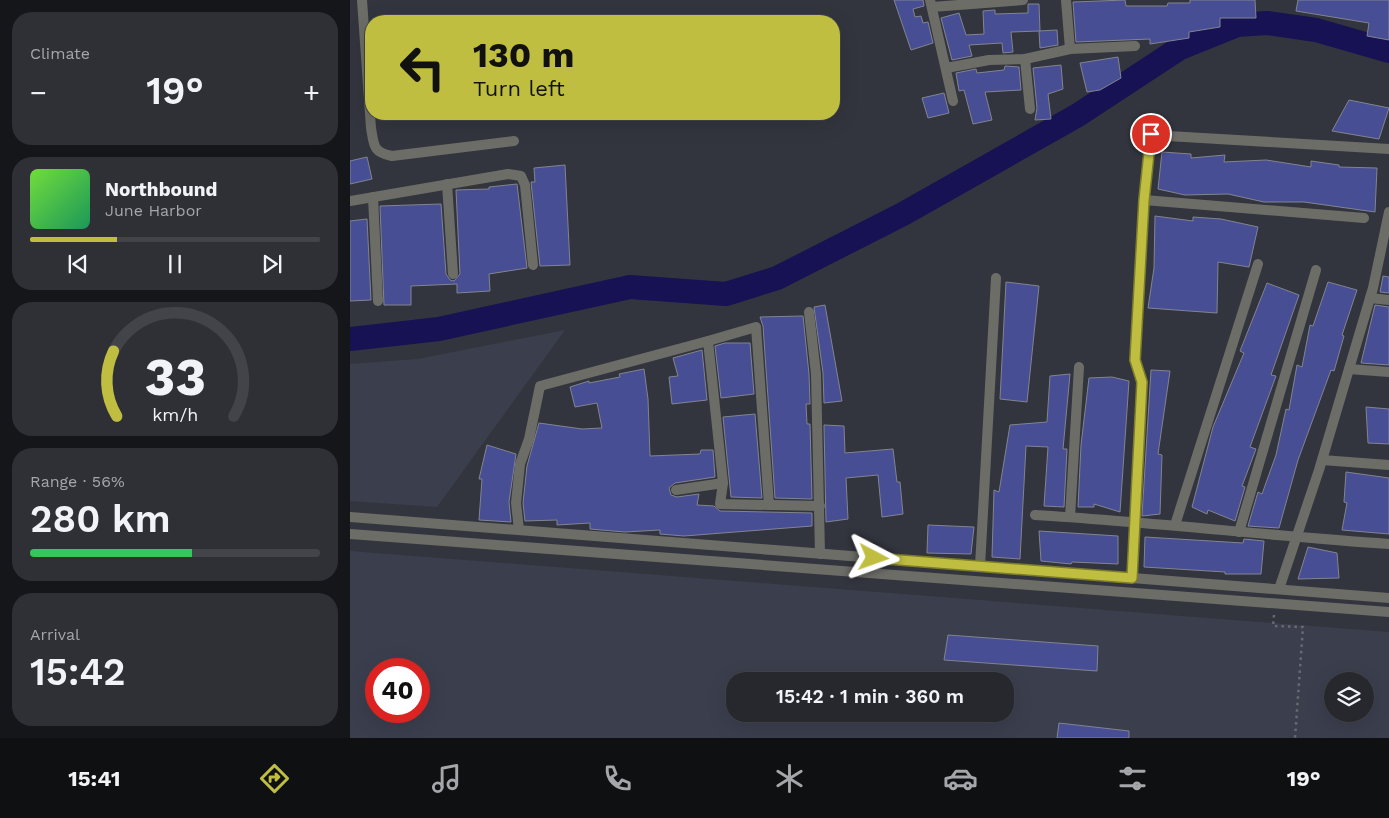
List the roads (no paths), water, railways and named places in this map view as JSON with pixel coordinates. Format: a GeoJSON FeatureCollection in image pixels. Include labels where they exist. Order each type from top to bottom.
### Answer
{"type":"FeatureCollection","features":[{"type":"Feature","properties":{"kind":"street"},"geometry":{"type":"LineString","coordinates":[[362,0],[365,43]]}},
{"type":"Feature","properties":{"kind":"street"},"geometry":{"type":"LineString","coordinates":[[953,101],[931,3],[1022,0]]}},
{"type":"Feature","properties":{"kind":"street"},"geometry":{"type":"LineString","coordinates":[[1066,0],[1070,49]]}},
{"type":"Feature","properties":{"kind":"street"},"geometry":{"type":"LineString","coordinates":[[946,68],[989,60],[1025,59],[1070,49],[1135,46]]}},
{"type":"Feature","properties":{"kind":"street"},"geometry":{"type":"LineString","coordinates":[[1025,59],[1030,109]]}},
{"type":"Feature","properties":{"kind":"street"},"geometry":{"type":"LineString","coordinates":[[370,120],[374,147],[380,153],[392,156],[514,141]]}},
{"type":"Feature","properties":{"kind":"street"},"geometry":{"type":"LineString","coordinates":[[1132,578],[1142,382],[1135,360],[1144,200],[1151,134],[1389,148]]}},
{"type":"Feature","properties":{"kind":"street"},"geometry":{"type":"LineString","coordinates":[[350,201],[508,174],[521,176],[525,184],[533,265]]}},
{"type":"Feature","properties":{"kind":"street"},"geometry":{"type":"LineString","coordinates":[[447,184],[453,274]]}},
{"type":"Feature","properties":{"kind":"street"},"geometry":{"type":"LineString","coordinates":[[373,197],[378,301]]}},
{"type":"Feature","properties":{"kind":"street"},"geometry":{"type":"LineString","coordinates":[[1144,200],[1364,218]]}},
{"type":"Feature","properties":{"kind":"street"},"geometry":{"type":"LineString","coordinates":[[1280,589],[1322,460],[1370,298],[1389,212]]}},
{"type":"Feature","properties":{"kind":"street"},"geometry":{"type":"LineString","coordinates":[[1175,525],[1258,264]]}},
{"type":"Feature","properties":{"kind":"street"},"geometry":{"type":"LineString","coordinates":[[1239,532],[1316,270]]}},
{"type":"Feature","properties":{"kind":"street"},"geometry":{"type":"LineString","coordinates":[[980,566],[996,278]]}},
{"type":"Feature","properties":{"kind":"street"},"geometry":{"type":"LineString","coordinates":[[1370,298],[1389,300]]}},
{"type":"Feature","properties":{"kind":"street"},"geometry":{"type":"LineString","coordinates":[[809,312],[816,374],[820,554]]}},
{"type":"Feature","properties":{"kind":"street"},"geometry":{"type":"LineString","coordinates":[[519,530],[516,503],[520,464],[529,438],[540,386],[756,327],[769,505]]}},
{"type":"Feature","properties":{"kind":"street"},"geometry":{"type":"LineString","coordinates":[[708,341],[723,483],[720,504],[820,506]]}},
{"type":"Feature","properties":{"kind":"street"},"geometry":{"type":"LineString","coordinates":[[1070,517],[1079,367]]}},
{"type":"Feature","properties":{"kind":"street"},"geometry":{"type":"LineString","coordinates":[[1349,369],[1389,372]]}},
{"type":"Feature","properties":{"kind":"street"},"geometry":{"type":"LineString","coordinates":[[1322,460],[1389,465]]}},
{"type":"Feature","properties":{"kind":"street"},"geometry":{"type":"LineString","coordinates":[[676,490],[723,483]]}},
{"type":"Feature","properties":{"kind":"street"},"geometry":{"type":"LineString","coordinates":[[1035,515],[1135,521],[1297,538],[1389,544]]}},
{"type":"Feature","properties":{"kind":"street"},"geometry":{"type":"LineString","coordinates":[[350,517],[1389,598]]}},
{"type":"Feature","properties":{"kind":"street"},"geometry":{"type":"LineString","coordinates":[[350,534],[1389,612]]}},
{"type":"Feature","properties":{"kind":"waterway"},"geometry":{"type":"LineString","coordinates":[[350,339],[439,329],[630,287],[726,294],[777,278],[903,214],[1078,115],[1180,48],[1237,25],[1267,23],[1316,30],[1389,51]]}}]}
